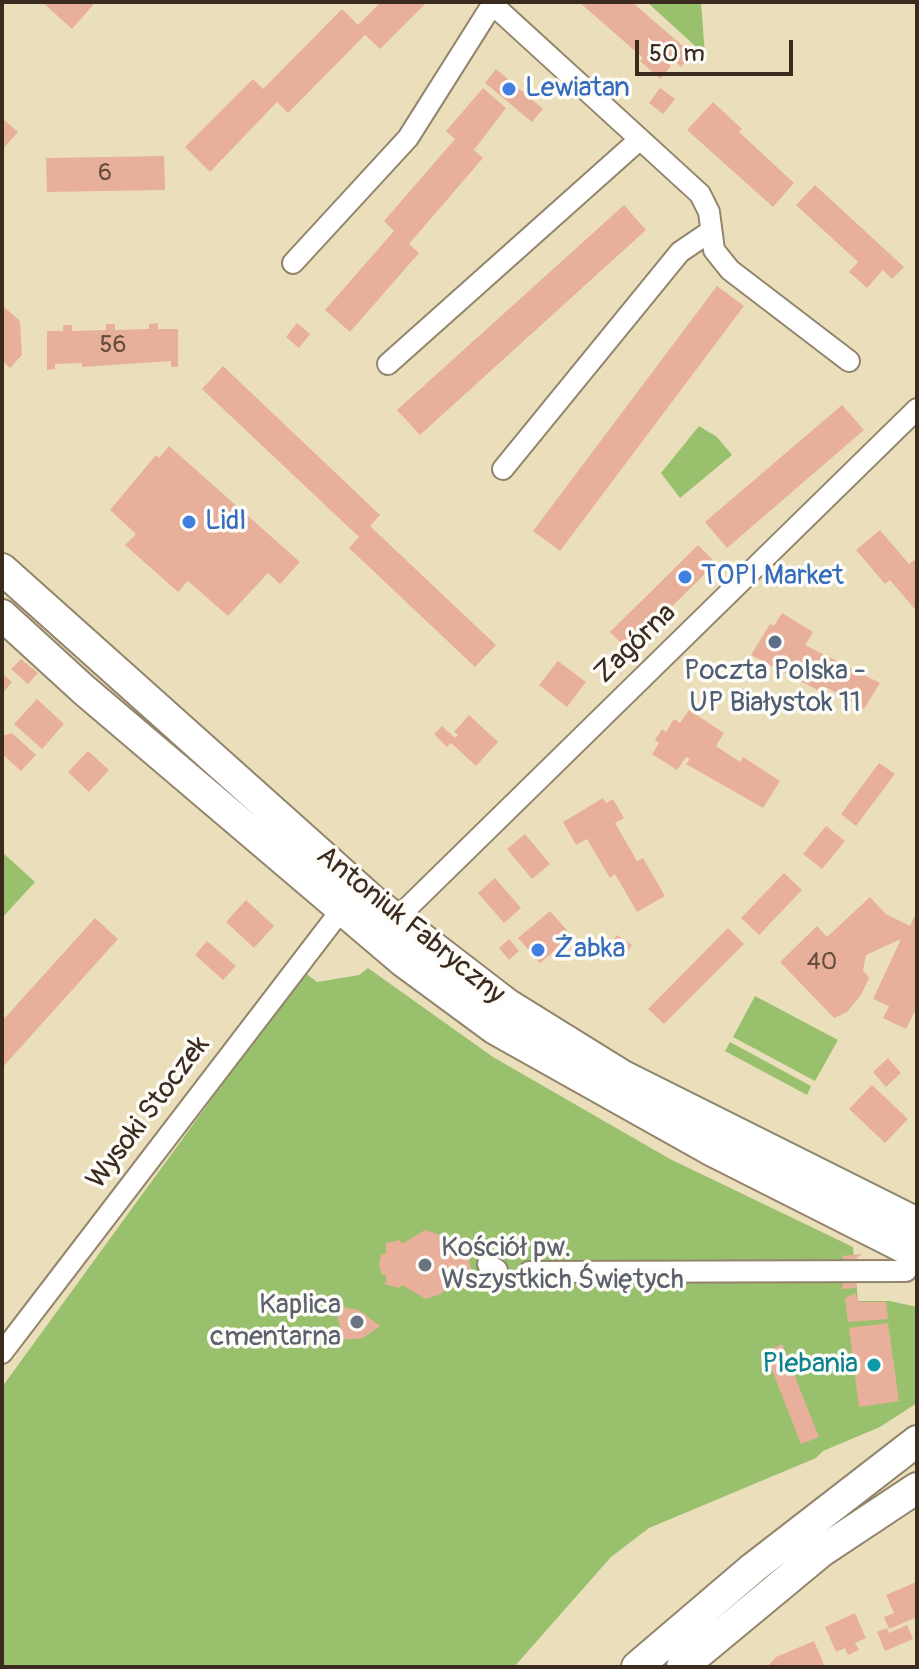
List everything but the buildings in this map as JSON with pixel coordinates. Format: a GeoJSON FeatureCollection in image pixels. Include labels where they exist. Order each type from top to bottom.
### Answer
{"type":"FeatureCollection","features":[{"type":"Feature","properties":{"kind":"main road","name":"Antoniuk Fabryczny"},"geometry":{"type":"LineString","coordinates":[[5,580],[395,920],[507,1004],[623,1076],[917,1223]]}},
{"type":"Feature","properties":{"kind":"main road","name":"Antoniuk Fabryczny"},"geometry":{"type":"LineString","coordinates":[[2,615],[84,690],[404,962],[495,1029],[911,1263]]}},
{"type":"Feature","properties":{"kind":"main road"},"geometry":{"type":"LineString","coordinates":[[637,1667],[753,1568],[917,1441]]}},
{"type":"Feature","properties":{"kind":"main road"},"geometry":{"type":"LineString","coordinates":[[682,1667],[822,1551],[914,1497]]}},
{"type":"Feature","properties":{"kind":"street"},"geometry":{"type":"LineString","coordinates":[[293,263],[408,138],[491,3],[700,194],[709,212],[714,250],[730,270],[849,361]]}},
{"type":"Feature","properties":{"kind":"street"},"geometry":{"type":"LineString","coordinates":[[388,364],[639,140]]}},
{"type":"Feature","properties":{"kind":"street"},"geometry":{"type":"LineString","coordinates":[[503,469],[680,252],[711,231]]}},
{"type":"Feature","properties":{"kind":"street","name":"Zagórna"},"geometry":{"type":"LineString","coordinates":[[395,920],[917,409]]}},
{"type":"Feature","properties":{"kind":"street","name":"Wysoki Stoczek"},"geometry":{"type":"LineString","coordinates":[[2,1353],[342,909]]}},
{"type":"Feature","properties":{"kind":"street"},"geometry":{"type":"LineString","coordinates":[[529,1272],[861,1271],[911,1263]]}},
{"type":"Feature","properties":{"kind":"green space"},"geometry":{"type":"Polygon","coordinates":[[[647,2],[701,2],[705,55],[647,2]]]}},
{"type":"Feature","properties":{"kind":"green space"},"geometry":{"type":"Polygon","coordinates":[[[699,426],[717,437],[732,455],[680,498],[661,473],[699,426]]]}},
{"type":"Feature","properties":{"kind":"green space"},"geometry":{"type":"Polygon","coordinates":[[[2,852],[35,882],[2,918],[2,852]]]}},
{"type":"Feature","properties":{"kind":"green space"},"geometry":{"type":"Polygon","coordinates":[[[368,968],[493,1057],[670,1159],[853,1247],[858,1301],[890,1301],[917,1307],[917,1403],[880,1427],[823,1451],[816,1458],[649,1528],[611,1557],[514,1667],[2,1667],[2,1387],[304,972],[317,982],[359,975],[368,968]]]}},
{"type":"Feature","properties":{"kind":"green space"},"geometry":{"type":"Polygon","coordinates":[[[755,996],[838,1040],[815,1081],[733,1037],[755,996]]]}},
{"type":"Feature","properties":{"kind":"green space"},"geometry":{"type":"Polygon","coordinates":[[[730,1042],[811,1086],[807,1095],[725,1051],[730,1042]]]}},
{"type":"Feature","properties":{"kind":"place","name":"Lewiatan"},"geometry":{"type":"Point","coordinates":[509,89]}},
{"type":"Feature","properties":{"kind":"place","name":"Lidl"},"geometry":{"type":"Point","coordinates":[189,522]}},
{"type":"Feature","properties":{"kind":"place","name":"TOPI Market"},"geometry":{"type":"Point","coordinates":[685,577]}},
{"type":"Feature","properties":{"kind":"place","name":"Poczta Polska - UP Białystok 11"},"geometry":{"type":"Point","coordinates":[775,642]}},
{"type":"Feature","properties":{"kind":"place","name":"Żabka"},"geometry":{"type":"Point","coordinates":[538,950]}},
{"type":"Feature","properties":{"kind":"place","name":"Kościół pw. Wszystkich Świętych"},"geometry":{"type":"Point","coordinates":[425,1265]}},
{"type":"Feature","properties":{"kind":"place","name":"Kaplica cmentarna"},"geometry":{"type":"Point","coordinates":[357,1322]}},
{"type":"Feature","properties":{"kind":"place","name":"Plebania"},"geometry":{"type":"Point","coordinates":[874,1365]}}]}
